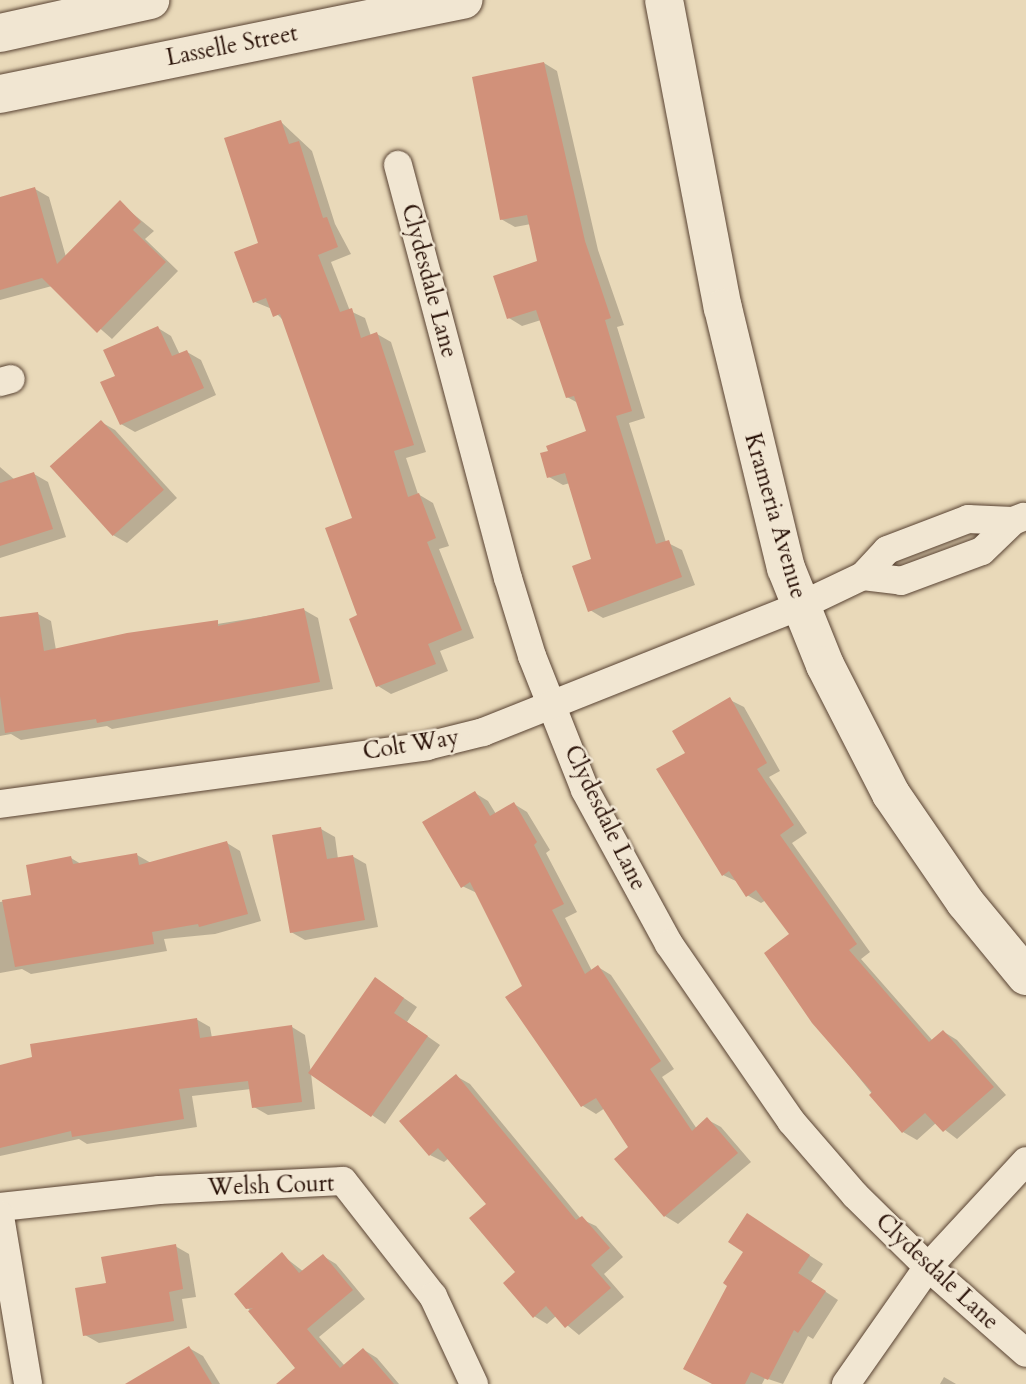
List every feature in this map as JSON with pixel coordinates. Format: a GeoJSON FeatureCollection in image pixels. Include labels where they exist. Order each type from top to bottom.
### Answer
{"type":"FeatureCollection","features":[{"type":"Feature","properties":{"kind":"street"},"geometry":{"type":"LineString","coordinates":[[0,33],[150,0]]}},
{"type":"Feature","properties":{"kind":"street","name":"Lasselle Street"},"geometry":{"type":"LineString","coordinates":[[0,94],[464,0]]}},
{"type":"Feature","properties":{"kind":"street","name":"Krameria Avenue"},"geometry":{"type":"LineString","coordinates":[[664,0],[723,308],[769,505],[800,606],[858,733],[891,794],[965,902],[1026,976]]}},
{"type":"Feature","properties":{"kind":"street","name":"Clydesdale Lane"},"geometry":{"type":"LineString","coordinates":[[398,165],[508,578],[552,707],[585,790],[669,944],[732,1040],[839,1177],[928,1267],[1026,1353]]}},
{"type":"Feature","properties":{"kind":"street","name":"Colt Way"},"geometry":{"type":"LineString","coordinates":[[0,804],[427,746],[552,707],[800,606],[863,576],[887,550],[968,519],[1019,519]]}},
{"type":"Feature","properties":{"kind":"street"},"geometry":{"type":"LineString","coordinates":[[846,1384],[928,1267],[1026,1161]]}},
{"type":"Feature","properties":{"kind":"street","name":"Welsh Court"},"geometry":{"type":"LineString","coordinates":[[0,1207],[159,1190],[343,1181],[433,1296],[474,1384]]}},
{"type":"Feature","properties":{"kind":"street"},"geometry":{"type":"LineString","coordinates":[[0,1216],[28,1384]]}},
{"type":"Feature","properties":{"kind":"building"},"geometry":{"type":"Polygon","coordinates":[[[544,62],[585,241],[611,318],[605,320],[632,411],[616,416],[656,544],[669,540],[682,577],[588,612],[572,566],[591,559],[565,473],[547,478],[540,453],[548,451],[546,446],[586,431],[574,396],[566,398],[536,310],[507,319],[493,276],[537,261],[527,215],[500,220],[472,77],[544,62]]]}},
{"type":"Feature","properties":{"kind":"building"},"geometry":{"type":"Polygon","coordinates":[[[281,120],[289,144],[299,141],[323,218],[327,217],[338,247],[318,255],[340,312],[352,308],[361,338],[377,332],[414,445],[394,451],[408,497],[419,493],[436,538],[427,542],[462,630],[428,644],[436,664],[376,687],[349,619],[357,615],[325,528],[352,518],[280,314],[273,317],[266,298],[253,303],[234,252],[258,243],[224,138],[281,120]]]}},
{"type":"Feature","properties":{"kind":"building"},"geometry":{"type":"Polygon","coordinates":[[[35,187],[57,264],[120,200],[141,222],[133,230],[166,262],[97,333],[42,278],[0,290],[0,197],[35,187]]]}},
{"type":"Feature","properties":{"kind":"building"},"geometry":{"type":"Polygon","coordinates":[[[158,326],[172,356],[187,350],[204,388],[120,425],[100,382],[115,376],[103,350],[158,326]]]}},
{"type":"Feature","properties":{"kind":"building"},"geometry":{"type":"Polygon","coordinates":[[[101,420],[164,490],[113,536],[50,466],[101,420]]]}},
{"type":"Feature","properties":{"kind":"building"},"geometry":{"type":"Polygon","coordinates":[[[34,472],[53,529],[0,546],[0,483],[34,472]]]}},
{"type":"Feature","properties":{"kind":"building"},"geometry":{"type":"Polygon","coordinates":[[[304,608],[320,682],[97,723],[96,719],[5,733],[0,696],[0,617],[38,612],[44,651],[127,633],[218,620],[218,626],[304,608]]]}},
{"type":"Feature","properties":{"kind":"building"},"geometry":{"type":"Polygon","coordinates":[[[730,697],[767,763],[757,769],[794,825],[780,835],[857,944],[849,950],[929,1042],[943,1030],[994,1087],[943,1132],[925,1113],[902,1133],[869,1095],[872,1092],[812,1023],[764,953],[789,934],[756,890],[746,897],[729,871],[722,876],[656,769],[685,753],[672,731],[730,697]]]}},
{"type":"Feature","properties":{"kind":"building"},"geometry":{"type":"Polygon","coordinates":[[[475,791],[490,816],[514,802],[537,842],[534,845],[564,904],[552,910],[585,974],[598,965],[661,1061],[650,1069],[692,1131],[707,1117],[738,1153],[664,1217],[614,1159],[628,1147],[596,1098],[581,1107],[505,997],[522,986],[470,882],[461,888],[422,822],[475,791]]]}},
{"type":"Feature","properties":{"kind":"building"},"geometry":{"type":"Polygon","coordinates":[[[321,827],[327,859],[353,855],[365,920],[290,933],[272,835],[321,827]]]}},
{"type":"Feature","properties":{"kind":"building"},"geometry":{"type":"Polygon","coordinates":[[[227,841],[248,914],[199,927],[198,924],[152,932],[154,944],[15,967],[2,900],[31,895],[26,865],[71,856],[73,864],[137,853],[139,865],[227,841]]]}},
{"type":"Feature","properties":{"kind":"building"},"geometry":{"type":"Polygon","coordinates":[[[375,977],[404,998],[394,1013],[428,1036],[371,1117],[308,1073],[375,977]]]}},
{"type":"Feature","properties":{"kind":"building"},"geometry":{"type":"Polygon","coordinates":[[[197,1018],[200,1038],[292,1025],[302,1102],[252,1108],[248,1081],[179,1089],[184,1119],[72,1137],[71,1131],[0,1148],[0,1065],[32,1057],[30,1044],[197,1018]]]}},
{"type":"Feature","properties":{"kind":"building"},"geometry":{"type":"Polygon","coordinates":[[[456,1074],[576,1220],[582,1216],[610,1248],[591,1265],[611,1288],[565,1328],[546,1306],[533,1318],[503,1283],[515,1272],[469,1218],[486,1204],[438,1148],[429,1156],[399,1121],[456,1074]]]}},
{"type":"Feature","properties":{"kind":"building"},"geometry":{"type":"Polygon","coordinates":[[[747,1213],[810,1255],[798,1273],[826,1291],[798,1333],[794,1330],[768,1380],[751,1372],[745,1384],[712,1384],[683,1369],[727,1286],[723,1283],[743,1252],[728,1242],[747,1213]]]}},
{"type":"Feature","properties":{"kind":"building"},"geometry":{"type":"Polygon","coordinates":[[[176,1244],[183,1289],[169,1292],[174,1321],[83,1336],[75,1288],[106,1283],[101,1257],[176,1244]]]}},
{"type":"Feature","properties":{"kind":"building"},"geometry":{"type":"Polygon","coordinates":[[[282,1252],[299,1273],[323,1254],[353,1290],[307,1329],[340,1368],[363,1348],[394,1384],[276,1384],[295,1368],[248,1311],[253,1308],[246,1309],[234,1294],[282,1252]]]}},
{"type":"Feature","properties":{"kind":"building"},"geometry":{"type":"Polygon","coordinates":[[[189,1346],[212,1384],[125,1384],[189,1346]]]}}]}
